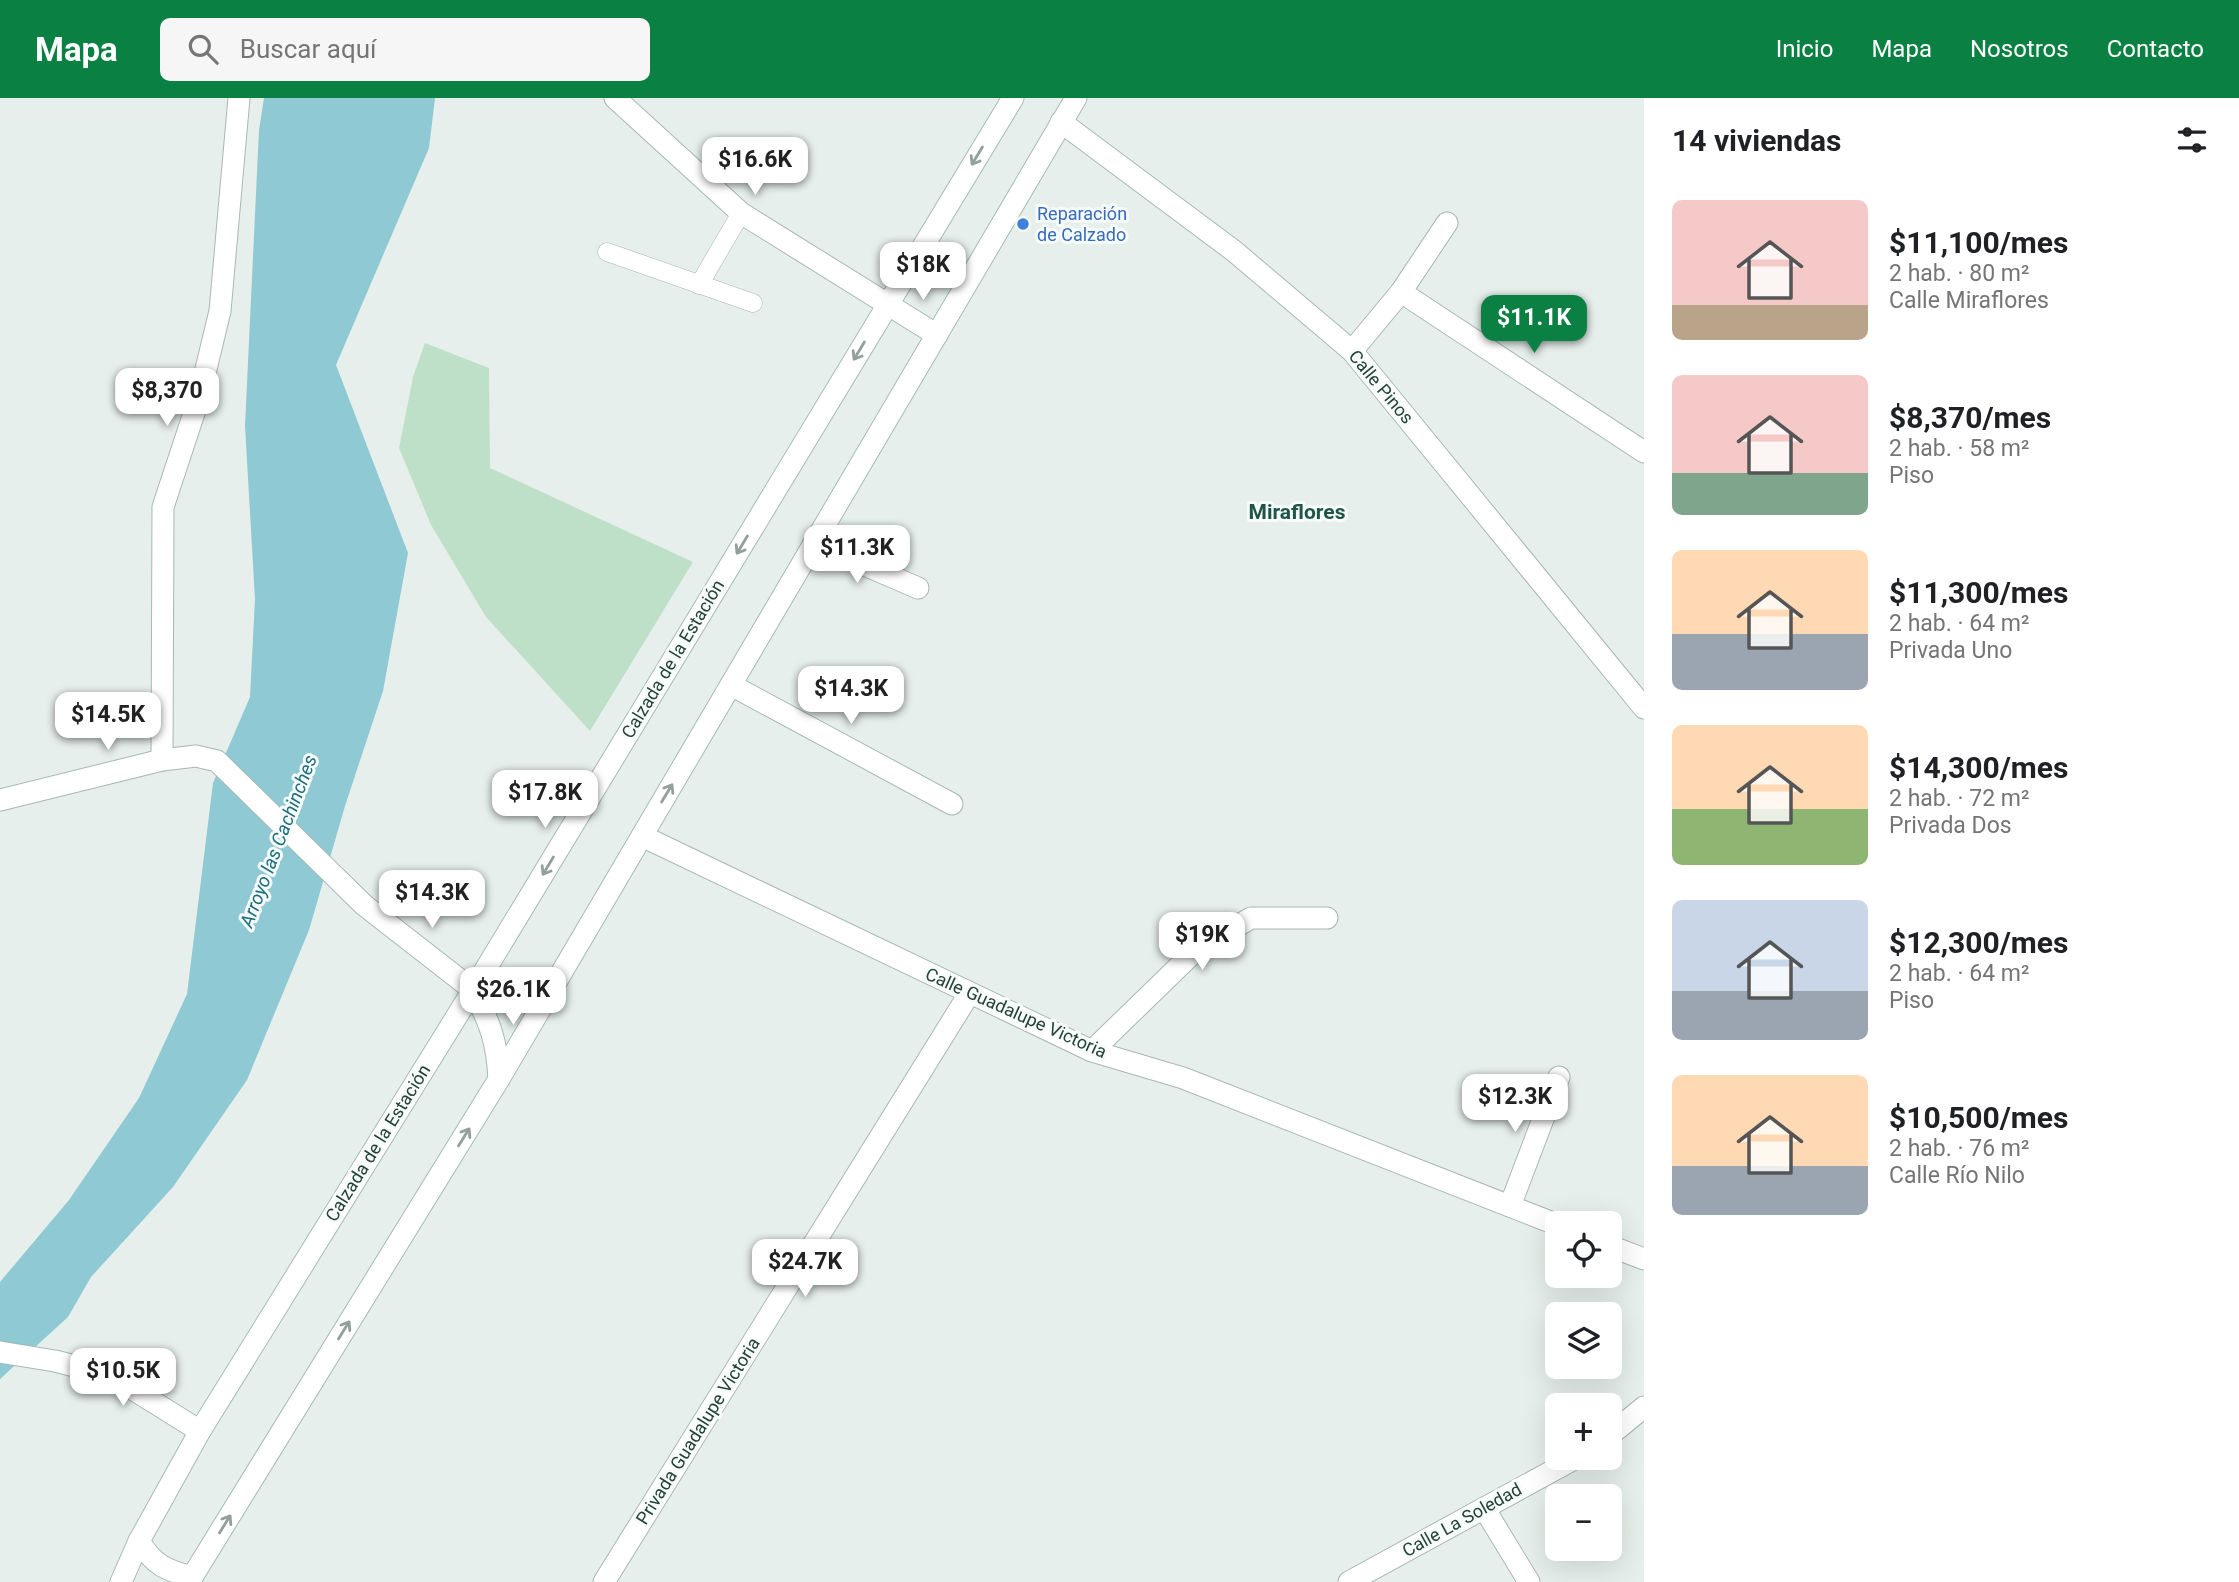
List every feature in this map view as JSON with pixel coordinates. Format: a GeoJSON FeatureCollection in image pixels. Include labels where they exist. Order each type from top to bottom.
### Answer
{"type":"FeatureCollection","features":[{"type":"Feature","properties":{"kind":"street"},"geometry":{"type":"LineString","coordinates":[[162,760],[163,507],[199,398],[220,311],[239,98]]}},
{"type":"Feature","properties":{"kind":"street"},"geometry":{"type":"LineString","coordinates":[[615,98],[741,213],[937,335]]}},
{"type":"Feature","properties":{"kind":"street","name":"Calzada de la Estación"},"geometry":{"type":"LineString","coordinates":[[121,1581],[139,1541],[200,1431],[473,990],[1013,98]]}},
{"type":"Feature","properties":{"kind":"street"},"geometry":{"type":"LineString","coordinates":[[139,1541],[150,1558],[169,1571],[190,1579],[499,1079],[1076,98]]}},
{"type":"Feature","properties":{"kind":"street","name":"Calle Pinos"},"geometry":{"type":"LineString","coordinates":[[1061,122],[1234,251],[1352,351],[1644,708]]}},
{"type":"Feature","properties":{"kind":"street"},"geometry":{"type":"LineString","coordinates":[[1352,351],[1401,292],[1447,223]]}},
{"type":"Feature","properties":{"kind":"street"},"geometry":{"type":"LineString","coordinates":[[1401,292],[1644,452]]}},
{"type":"Feature","properties":{"kind":"street"},"geometry":{"type":"LineString","coordinates":[[814,543],[918,588]]}},
{"type":"Feature","properties":{"kind":"street"},"geometry":{"type":"LineString","coordinates":[[731,685],[952,804]]}},
{"type":"Feature","properties":{"kind":"street"},"geometry":{"type":"LineString","coordinates":[[0,800],[162,760],[196,756],[217,761],[364,905],[473,990],[491,1024],[499,1079]]}},
{"type":"Feature","properties":{"kind":"street","name":"Calle Guadalupe Victoria"},"geometry":{"type":"LineString","coordinates":[[642,836],[1092,1051],[1183,1078],[1545,1220]]}},
{"type":"Feature","properties":{"kind":"street"},"geometry":{"type":"LineString","coordinates":[[1092,1051],[1196,950],[1251,918],[1327,918]]}},
{"type":"Feature","properties":{"kind":"street","name":"Privada Guadalupe Victoria"},"geometry":{"type":"LineString","coordinates":[[604,1582],[969,994]]}},
{"type":"Feature","properties":{"kind":"street"},"geometry":{"type":"LineString","coordinates":[[1510,1206],[1559,1077]]}},
{"type":"Feature","properties":{"kind":"street"},"geometry":{"type":"LineString","coordinates":[[1622,1251],[1644,1259]]}},
{"type":"Feature","properties":{"kind":"street"},"geometry":{"type":"LineString","coordinates":[[0,1352],[55,1361],[110,1375],[200,1431]]}},
{"type":"Feature","properties":{"kind":"street"},"geometry":{"type":"LineString","coordinates":[[1622,1425],[1644,1407]]}},
{"type":"Feature","properties":{"kind":"street","name":"Calle La Soledad"},"geometry":{"type":"LineString","coordinates":[[1349,1582],[1554,1470]]}},
{"type":"Feature","properties":{"kind":"street"},"geometry":{"type":"LineString","coordinates":[[1484,1508],[1529,1582]]}},
{"type":"Feature","properties":{"kind":"lane"},"geometry":{"type":"LineString","coordinates":[[699,285],[741,213]]}},
{"type":"Feature","properties":{"kind":"lane"},"geometry":{"type":"LineString","coordinates":[[607,252],[753,303]]}},
{"type":"Feature","properties":{"kind":"green space"},"geometry":{"type":"Polygon","coordinates":[[[425,343],[489,368],[490,468],[693,562],[590,731],[486,617],[431,525],[399,448],[413,377],[425,343]]]}},
{"type":"Feature","properties":{"kind":"water","name":"Arroyo las Cachinches"},"geometry":{"type":"Polygon","coordinates":[[[264,98],[435,98],[429,148],[336,365],[408,553],[383,691],[345,806],[309,930],[247,1080],[173,1187],[91,1277],[68,1317],[0,1379],[0,1282],[69,1200],[139,1098],[187,994],[213,783],[250,697],[255,599],[245,426],[259,130],[264,98]]]}},
{"type":"Feature","properties":{"kind":"place","name":"Reparación de Calzado"},"geometry":{"type":"Point","coordinates":[1023,224]}},
{"type":"Feature","properties":{"kind":"district","name":"Miraflores"},"geometry":{"type":"Point","coordinates":[1297,512]}}]}
